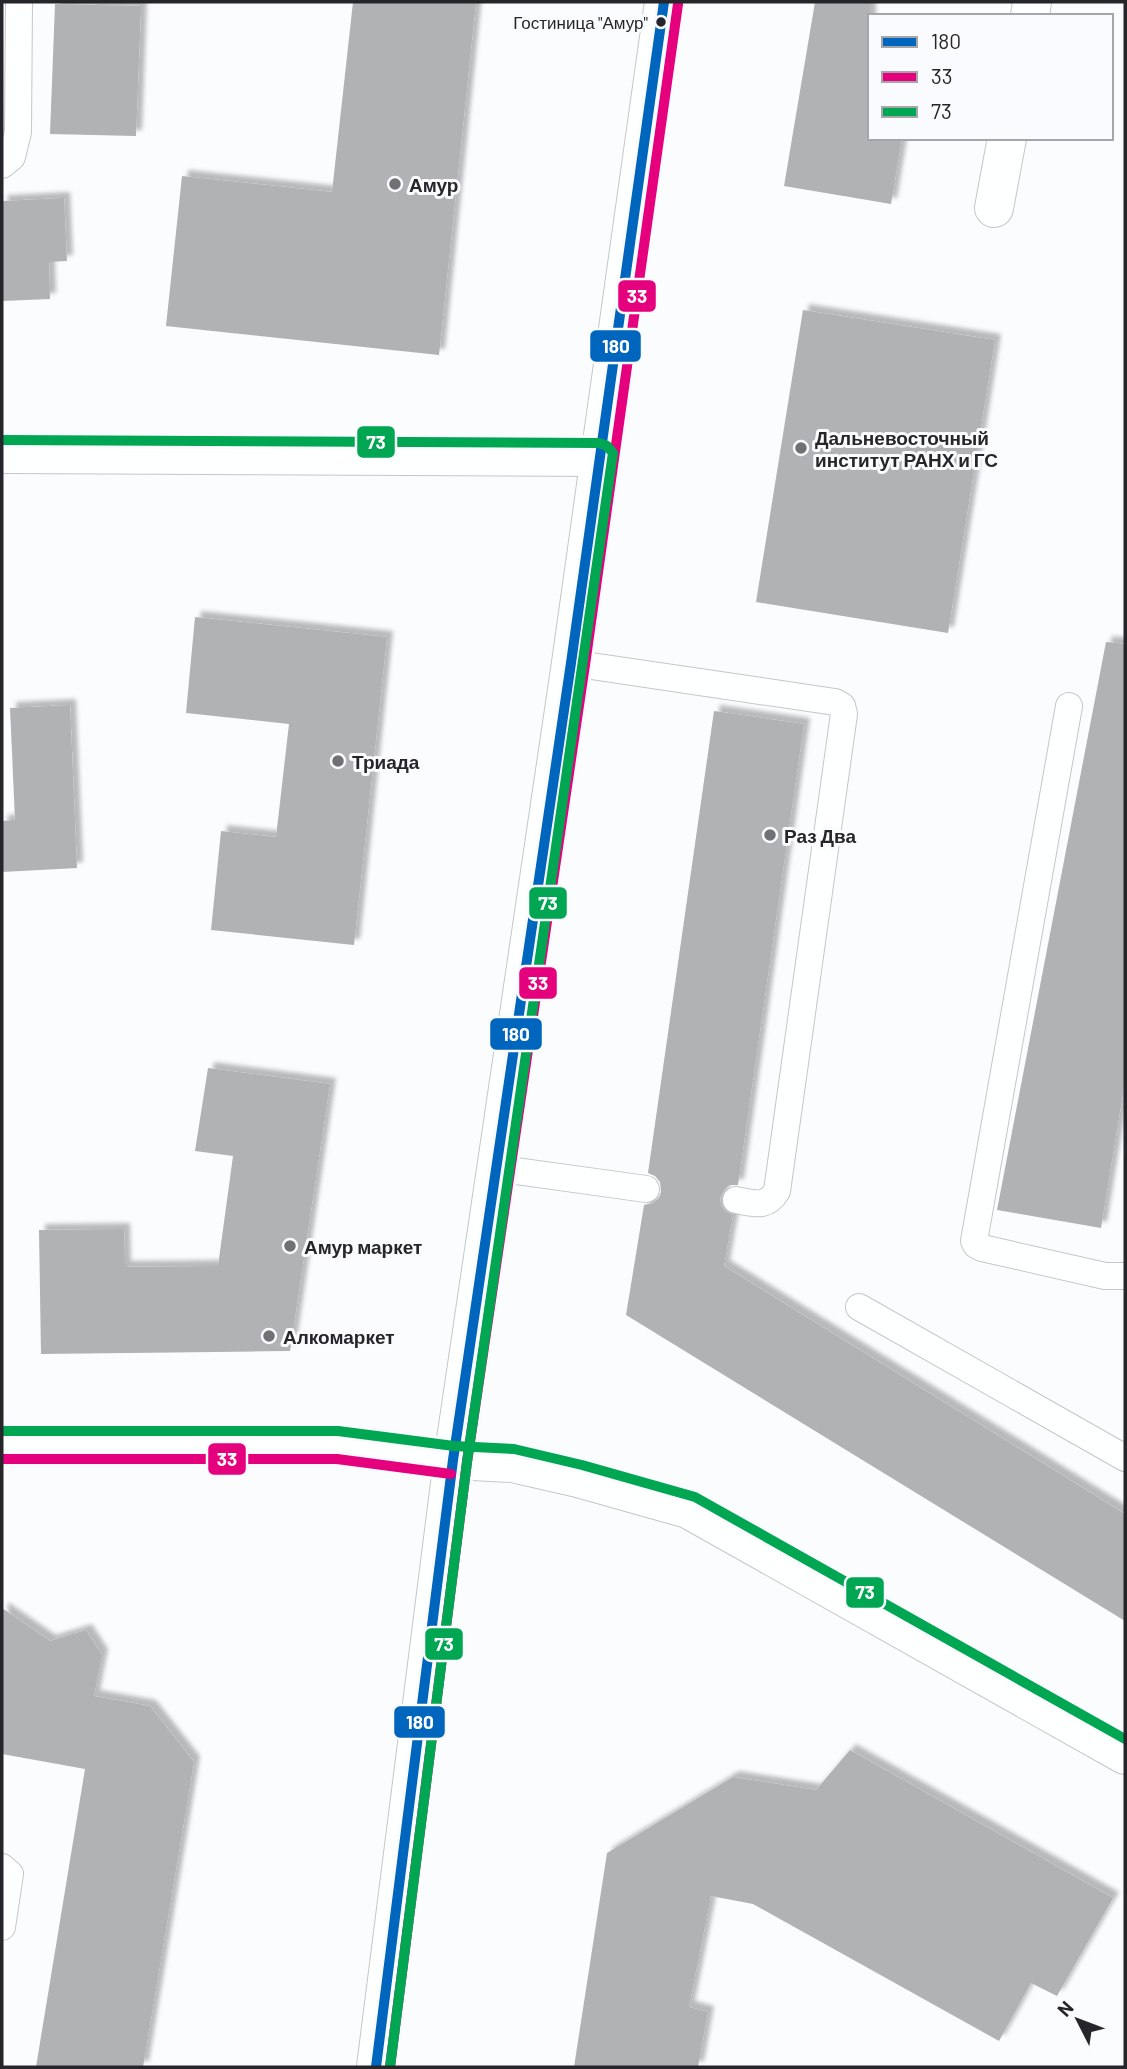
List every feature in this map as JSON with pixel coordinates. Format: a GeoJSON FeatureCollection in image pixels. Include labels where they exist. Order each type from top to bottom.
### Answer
{"type":"FeatureCollection","features":[{"type":"Feature","properties":{"kind":"main road"},"geometry":{"type":"LineString","coordinates":[[376,2067],[453,1460],[571,663],[664,2]]}},
{"type":"Feature","properties":{"kind":"main road"},"geometry":{"type":"LineString","coordinates":[[994,208],[1007,140]]}},
{"type":"Feature","properties":{"kind":"main road"},"geometry":{"type":"LineString","coordinates":[[2,454],[599,457]]}},
{"type":"Feature","properties":{"kind":"main road"},"geometry":{"type":"LineString","coordinates":[[2,1445],[338,1445],[453,1460],[512,1463],[578,1478],[688,1509],[1125,1755]]}},
{"type":"Feature","properties":{"kind":"lane"},"geometry":{"type":"LineString","coordinates":[[2,165],[12,157],[18,132],[19,2]]}},
{"type":"Feature","properties":{"kind":"lane"},"geometry":{"type":"LineString","coordinates":[[571,663],[835,702],[842,706],[844,714],[777,1191],[772,1199],[764,1204],[736,1200]]}},
{"type":"Feature","properties":{"kind":"lane"},"geometry":{"type":"LineString","coordinates":[[1069,706],[974,1241],[982,1248],[1105,1276],[1125,1276]]}},
{"type":"Feature","properties":{"kind":"lane"},"geometry":{"type":"LineString","coordinates":[[495,1168],[646,1189]]}},
{"type":"Feature","properties":{"kind":"lane"},"geometry":{"type":"LineString","coordinates":[[859,1307],[1125,1458]]}},
{"type":"Feature","properties":{"kind":"lane"},"geometry":{"type":"LineString","coordinates":[[2,1867],[10,1874],[2,1927]]}},
{"type":"Feature","properties":{"kind":"building","name":"Амур"},"geometry":{"type":"Polygon","coordinates":[[[353,2],[476,2],[439,355],[166,326],[182,176],[332,192],[353,2]]]}},
{"type":"Feature","properties":{"kind":"building"},"geometry":{"type":"Polygon","coordinates":[[[815,2],[870,2],[868,140],[902,140],[891,204],[784,186],[815,2]]]}},
{"type":"Feature","properties":{"kind":"building"},"geometry":{"type":"Polygon","coordinates":[[[55,4],[141,6],[136,136],[50,134],[55,4]]]}},
{"type":"Feature","properties":{"kind":"building"},"geometry":{"type":"Polygon","coordinates":[[[64,198],[67,261],[49,262],[50,299],[2,301],[2,201],[64,198]]]}},
{"type":"Feature","properties":{"kind":"building","name":"Дальневосточный институт РАНХ и ГС"},"geometry":{"type":"Polygon","coordinates":[[[803,310],[995,340],[948,633],[756,602],[803,310]]]}},
{"type":"Feature","properties":{"kind":"building"},"geometry":{"type":"Polygon","coordinates":[[[195,617],[387,637],[354,945],[211,930],[221,831],[276,837],[289,724],[186,713],[195,617]]]}},
{"type":"Feature","properties":{"kind":"building"},"geometry":{"type":"Polygon","coordinates":[[[1106,642],[1125,644],[1125,1081],[1101,1228],[997,1210],[1106,642]]]}},
{"type":"Feature","properties":{"kind":"building"},"geometry":{"type":"Polygon","coordinates":[[[70,705],[77,868],[2,872],[2,821],[15,820],[10,708],[70,705]]]}},
{"type":"Feature","properties":{"kind":"building"},"geometry":{"type":"Polygon","coordinates":[[[714,711],[804,724],[738,1185],[730,1185],[720,1198],[725,1211],[733,1215],[724,1266],[1125,1514],[1125,1621],[626,1315],[644,1205],[653,1203],[661,1192],[660,1182],[648,1173],[714,711]]]}},
{"type":"Feature","properties":{"kind":"building"},"geometry":{"type":"Polygon","coordinates":[[[208,1068],[330,1084],[290,1351],[41,1354],[39,1230],[124,1229],[125,1267],[218,1266],[233,1156],[195,1151],[208,1068]]]}},
{"type":"Feature","properties":{"kind":"building"},"geometry":{"type":"Polygon","coordinates":[[[2,1608],[50,1641],[86,1630],[102,1655],[94,1696],[150,1706],[194,1762],[143,2067],[36,2067],[85,1769],[2,1754],[2,1608]]]}},
{"type":"Feature","properties":{"kind":"building"},"geometry":{"type":"Polygon","coordinates":[[[850,1750],[1113,1898],[1057,1996],[1031,1983],[999,2041],[753,1904],[711,1896],[689,2007],[708,2012],[698,2067],[574,2067],[607,1853],[733,1777],[816,1790],[850,1750]]]}},
{"type":"Feature","properties":{"kind":"transit line","name":"180"},"geometry":{"type":"LineString","coordinates":[[376,2067],[453,1460],[571,663],[664,2]]}},
{"type":"Feature","properties":{"kind":"transit line","name":"33"},"geometry":{"type":"LineString","coordinates":[[390,2067],[467,1462],[585,665],[678,4]]}},
{"type":"Feature","properties":{"kind":"transit line","name":"73"},"geometry":{"type":"LineString","coordinates":[[2,440],[599,443],[607,446],[613,453],[467,1462],[390,2067]]}},
{"type":"Feature","properties":{"kind":"transit line","name":"73"},"geometry":{"type":"LineString","coordinates":[[2,1431],[338,1431],[454,1446],[514,1449],[582,1465],[695,1497],[1125,1739]]}},
{"type":"Feature","properties":{"kind":"transit line","name":"33"},"geometry":{"type":"LineString","coordinates":[[2,1459],[337,1459],[451,1474]]}},
{"type":"Feature","properties":{"kind":"place","name":"Гостиница \"Амур\""},"geometry":{"type":"Point","coordinates":[661,22]}},
{"type":"Feature","properties":{"kind":"place","name":"Амур"},"geometry":{"type":"Point","coordinates":[395,184]}},
{"type":"Feature","properties":{"kind":"place","name":"Дальневосточный институт РАНХ и ГС"},"geometry":{"type":"Point","coordinates":[801,448]}},
{"type":"Feature","properties":{"kind":"place","name":"Триада"},"geometry":{"type":"Point","coordinates":[338,761]}},
{"type":"Feature","properties":{"kind":"place","name":"Раз Два"},"geometry":{"type":"Point","coordinates":[770,835]}},
{"type":"Feature","properties":{"kind":"place","name":"Амур маркет"},"geometry":{"type":"Point","coordinates":[290,1246]}},
{"type":"Feature","properties":{"kind":"place","name":"Алкомаркет"},"geometry":{"type":"Point","coordinates":[269,1336]}}]}
